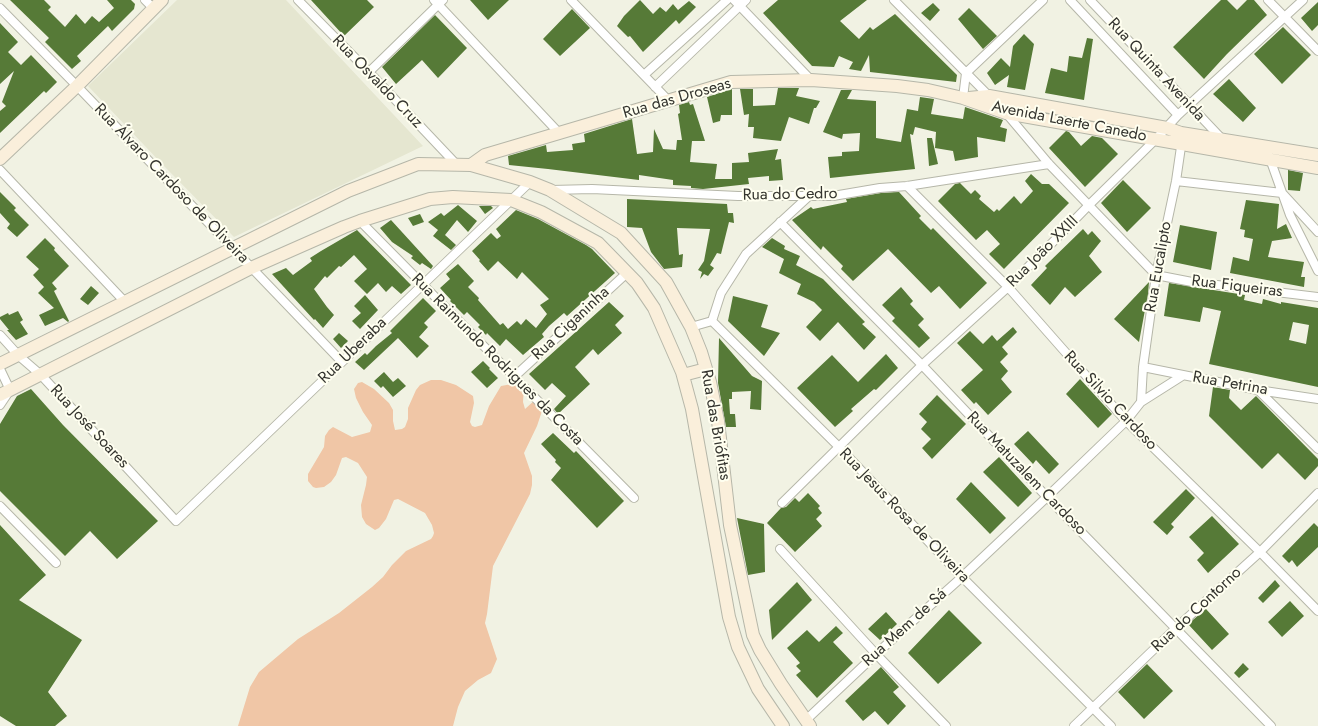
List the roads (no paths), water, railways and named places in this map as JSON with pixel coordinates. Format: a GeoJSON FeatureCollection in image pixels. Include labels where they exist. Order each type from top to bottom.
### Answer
{"type":"FeatureCollection","features":[{"type":"Feature","properties":{"kind":"street","name":"Rua Osvaldo Cruz"},"geometry":{"type":"LineString","coordinates":[[298,0],[369,72],[456,165]]}},
{"type":"Feature","properties":{"kind":"street"},"geometry":{"type":"LineString","coordinates":[[571,0],[668,100]]}},
{"type":"Feature","properties":{"kind":"street"},"geometry":{"type":"LineString","coordinates":[[644,75],[727,0]]}},
{"type":"Feature","properties":{"kind":"street"},"geometry":{"type":"LineString","coordinates":[[894,0],[1006,113],[1049,164],[1156,275]]}},
{"type":"Feature","properties":{"kind":"street"},"geometry":{"type":"LineString","coordinates":[[963,98],[966,73],[1043,0]]}},
{"type":"Feature","properties":{"kind":"street","name":"Rua Quinta Avenida"},"geometry":{"type":"LineString","coordinates":[[1070,0],[1178,115]]}},
{"type":"Feature","properties":{"kind":"street","name":"Rua Quinta Avenida"},"geometry":{"type":"LineString","coordinates":[[1090,0],[1188,105],[1222,139]]}},
{"type":"Feature","properties":{"kind":"street"},"geometry":{"type":"LineString","coordinates":[[1268,0],[1318,51]]}},
{"type":"Feature","properties":{"kind":"street","name":"Rua João XXIII"},"geometry":{"type":"LineString","coordinates":[[782,503],[922,365],[1008,287],[1050,246],[1188,105],[1303,0]]}},
{"type":"Feature","properties":{"kind":"street"},"geometry":{"type":"LineString","coordinates":[[369,72],[439,1],[560,134]]}},
{"type":"Feature","properties":{"kind":"street"},"geometry":{"type":"LineString","coordinates":[[655,87],[740,2],[812,80]]}},
{"type":"Feature","properties":{"kind":"street"},"geometry":{"type":"LineString","coordinates":[[0,159],[77,86],[153,3]]}},
{"type":"Feature","properties":{"kind":"street","name":"Rua Álvaro Cardoso de Oliveira"},"geometry":{"type":"LineString","coordinates":[[0,8],[342,362]]}},
{"type":"Feature","properties":{"kind":"street","name":"Rua das Droseas"},"geometry":{"type":"LineString","coordinates":[[471,166],[485,155],[560,134],[731,82],[812,80],[897,86],[928,90],[963,98]]}},
{"type":"Feature","properties":{"kind":"street","name":"Avenida Laerte Canedo"},"geometry":{"type":"LineString","coordinates":[[963,98],[989,96],[1167,128],[1181,139],[1271,160],[1318,168]]}},
{"type":"Feature","properties":{"kind":"street","name":"Avenida Laerte Canedo"},"geometry":{"type":"LineString","coordinates":[[963,98],[1006,113],[1156,139],[1222,139],[1318,155]]}},
{"type":"Feature","properties":{"kind":"street","name":"Rua Eucalipto"},"geometry":{"type":"LineString","coordinates":[[1141,402],[1143,367],[1156,275],[1176,181],[1181,139]]}},
{"type":"Feature","properties":{"kind":"street"},"geometry":{"type":"LineString","coordinates":[[1265,146],[1290,215],[1318,271]]}},
{"type":"Feature","properties":{"kind":"street","name":"Rua do Cedro"},"geometry":{"type":"LineString","coordinates":[[0,364],[20,356],[348,191],[418,164],[471,166],[530,182],[550,190],[592,189],[738,196],[833,196],[1049,164]]}},
{"type":"Feature","properties":{"kind":"street"},"geometry":{"type":"LineString","coordinates":[[0,170],[125,302]]}},
{"type":"Feature","properties":{"kind":"street"},"geometry":{"type":"LineString","coordinates":[[1176,181],[1282,193],[1318,232]]}},
{"type":"Feature","properties":{"kind":"street","name":"Rua Uberaba"},"geometry":{"type":"LineString","coordinates":[[176,521],[530,182]]}},
{"type":"Feature","properties":{"kind":"street","name":"Rua Silvio Cardoso"},"geometry":{"type":"LineString","coordinates":[[907,186],[1008,287],[1126,421],[1318,611]]}},
{"type":"Feature","properties":{"kind":"street","name":"Rua das Briófitas"},"geometry":{"type":"LineString","coordinates":[[550,190],[621,233],[666,282],[691,327],[706,369],[718,421],[730,525],[753,635],[760,650],[781,684],[808,723]]}},
{"type":"Feature","properties":{"kind":"street"},"geometry":{"type":"LineString","coordinates":[[691,327],[712,321],[722,293],[746,254],[809,196]]}},
{"type":"Feature","properties":{"kind":"street","name":"Rua das Briófitas"},"geometry":{"type":"LineString","coordinates":[[5,393],[252,268],[360,221],[430,199],[453,197],[511,200],[541,212],[598,243],[628,272],[654,308],[683,375],[692,409],[729,616],[738,648],[758,689],[782,726]]}},
{"type":"Feature","properties":{"kind":"street","name":"Rua Raimundo Rodrigues da Costa"},"geometry":{"type":"LineString","coordinates":[[360,221],[634,498]]}},
{"type":"Feature","properties":{"kind":"street","name":"Rua Matuzalem Cardoso"},"geometry":{"type":"LineString","coordinates":[[780,222],[922,365],[1047,497],[1271,726]]}},
{"type":"Feature","properties":{"kind":"street","name":"Rua Ciganinha"},"geometry":{"type":"LineString","coordinates":[[514,377],[628,272]]}},
{"type":"Feature","properties":{"kind":"street","name":"Rua Fiqueiras"},"geometry":{"type":"LineString","coordinates":[[1156,275],[1192,282],[1318,297]]}},
{"type":"Feature","properties":{"kind":"street","name":"Rua Jesus Rosa de Oliveira"},"geometry":{"type":"LineString","coordinates":[[712,321],[839,447],[962,577],[1111,726]]}},
{"type":"Feature","properties":{"kind":"street","name":"Rua José Soares"},"geometry":{"type":"LineString","coordinates":[[0,335],[41,375],[176,521]]}},
{"type":"Feature","properties":{"kind":"street","name":"Rua Petrina"},"geometry":{"type":"LineString","coordinates":[[1143,367],[1258,390],[1318,399]]}},
{"type":"Feature","properties":{"kind":"street"},"geometry":{"type":"LineString","coordinates":[[0,369],[5,393],[0,405]]}},
{"type":"Feature","properties":{"kind":"street"},"geometry":{"type":"LineString","coordinates":[[683,375],[706,369]]}},
{"type":"Feature","properties":{"kind":"street","name":"Rua Mem de Sá"},"geometry":{"type":"LineString","coordinates":[[808,723],[876,654],[962,577],[1126,421],[1141,402],[1182,376]]}},
{"type":"Feature","properties":{"kind":"street"},"geometry":{"type":"LineString","coordinates":[[1258,390],[1318,449]]}},
{"type":"Feature","properties":{"kind":"street","name":"Rua do Contorno"},"geometry":{"type":"LineString","coordinates":[[1074,726],[1176,628],[1260,552],[1318,494]]}},
{"type":"Feature","properties":{"kind":"street"},"geometry":{"type":"LineString","coordinates":[[0,506],[56,563]]}},
{"type":"Feature","properties":{"kind":"street"},"geometry":{"type":"LineString","coordinates":[[780,549],[876,654],[946,726]]}}]}
